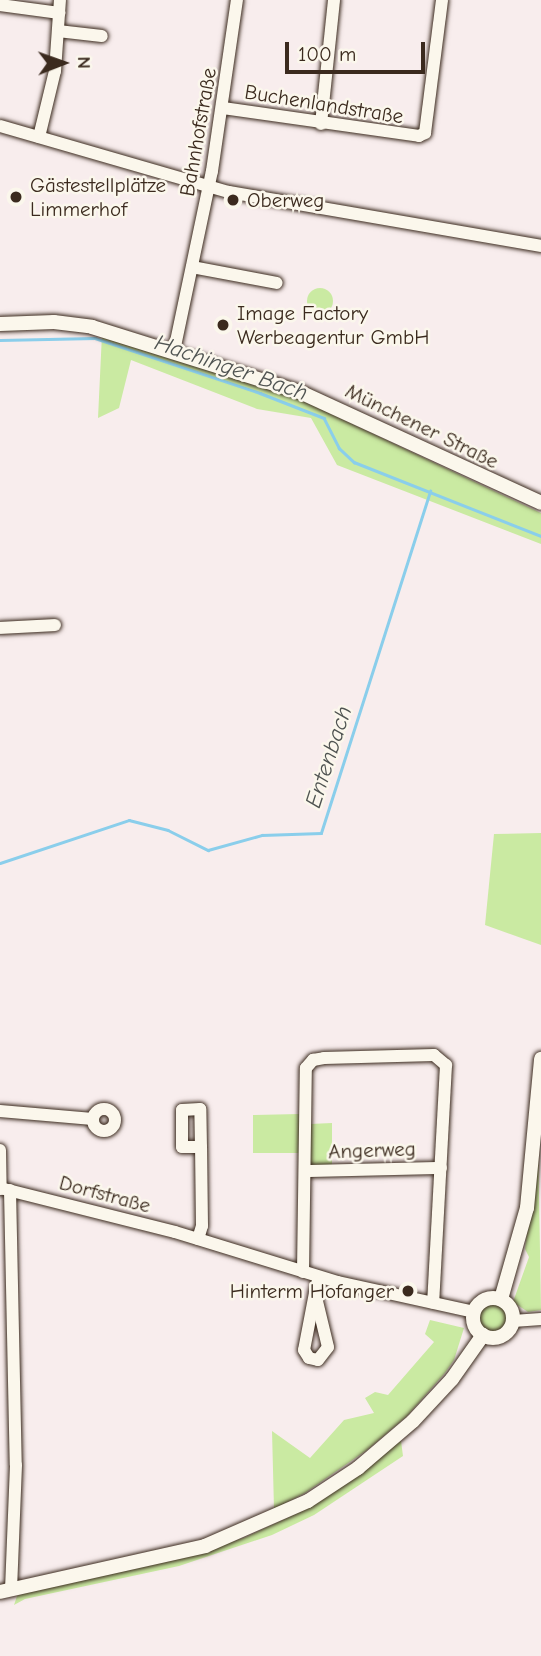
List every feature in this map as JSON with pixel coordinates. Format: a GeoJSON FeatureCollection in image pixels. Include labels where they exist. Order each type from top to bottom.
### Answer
{"type":"FeatureCollection","features":[{"type":"Feature","properties":{"kind":"main road","name":"Münchener Straße"},"geometry":{"type":"LineString","coordinates":[[0,324],[75,324],[174,351],[300,392],[541,503]]}},
{"type":"Feature","properties":{"kind":"main road"},"geometry":{"type":"LineString","coordinates":[[501,1299],[527,1208],[541,1059]]}},
{"type":"Feature","properties":{"kind":"main road"},"geometry":{"type":"LineString","coordinates":[[485,1299],[501,1299],[510,1306],[513,1321],[501,1336],[482,1335],[474,1325],[474,1312],[485,1299]]}},
{"type":"Feature","properties":{"kind":"main road"},"geometry":{"type":"LineString","coordinates":[[6,1591],[205,1546],[308,1501],[358,1468],[413,1422],[452,1379],[482,1335]]}},
{"type":"Feature","properties":{"kind":"street","name":"Bahnhofstraße"},"geometry":{"type":"LineString","coordinates":[[174,351],[209,187],[223,108],[237,0]]}},
{"type":"Feature","properties":{"kind":"street"},"geometry":{"type":"LineString","coordinates":[[321,124],[334,0]]}},
{"type":"Feature","properties":{"kind":"street","name":"Buchenlandstraße"},"geometry":{"type":"LineString","coordinates":[[223,108],[419,136],[425,133],[442,0]]}},
{"type":"Feature","properties":{"kind":"street"},"geometry":{"type":"LineString","coordinates":[[0,5],[60,6],[51,99],[39,137]]}},
{"type":"Feature","properties":{"kind":"street"},"geometry":{"type":"LineString","coordinates":[[58,31],[102,36]]}},
{"type":"Feature","properties":{"kind":"street"},"geometry":{"type":"LineString","coordinates":[[0,126],[209,187],[541,246]]}},
{"type":"Feature","properties":{"kind":"street"},"geometry":{"type":"LineString","coordinates":[[192,267],[277,283]]}},
{"type":"Feature","properties":{"kind":"street"},"geometry":{"type":"LineString","coordinates":[[0,628],[55,625]]}},
{"type":"Feature","properties":{"kind":"street"},"geometry":{"type":"LineString","coordinates":[[303,1272],[303,1077],[313,1060],[434,1055],[446,1065],[433,1303]]}},
{"type":"Feature","properties":{"kind":"street"},"geometry":{"type":"LineString","coordinates":[[0,1111],[93,1119]]}},
{"type":"Feature","properties":{"kind":"street"},"geometry":{"type":"LineString","coordinates":[[198,1239],[201,1147]]}},
{"type":"Feature","properties":{"kind":"street"},"geometry":{"type":"LineString","coordinates":[[0,1150],[16,1465],[6,1591]]}},
{"type":"Feature","properties":{"kind":"street","name":"Angerweg"},"geometry":{"type":"LineString","coordinates":[[305,1171],[441,1168]]}},
{"type":"Feature","properties":{"kind":"street","name":"Dorfstraße"},"geometry":{"type":"LineString","coordinates":[[4,1189],[198,1239],[319,1277],[474,1312]]}},
{"type":"Feature","properties":{"kind":"street"},"geometry":{"type":"LineString","coordinates":[[315,1293],[319,1277]]}},
{"type":"Feature","properties":{"kind":"street"},"geometry":{"type":"LineString","coordinates":[[513,1321],[541,1319]]}},
{"type":"Feature","properties":{"kind":"green space"},"geometry":{"type":"Polygon","coordinates":[[[320,288],[329,292],[333,301],[329,310],[320,314],[311,310],[307,301],[311,292],[320,288]]]}},
{"type":"Feature","properties":{"kind":"green space"},"geometry":{"type":"Polygon","coordinates":[[[102,334],[297,398],[541,513],[541,544],[337,465],[311,418],[257,409],[131,360],[119,408],[98,418],[102,334]]]}},
{"type":"Feature","properties":{"kind":"green space"},"geometry":{"type":"Polygon","coordinates":[[[541,833],[541,945],[485,925],[494,834],[541,833]]]}},
{"type":"Feature","properties":{"kind":"green space"},"geometry":{"type":"Polygon","coordinates":[[[299,1114],[299,1153],[253,1153],[253,1115],[299,1114]]]}},
{"type":"Feature","properties":{"kind":"green space"},"geometry":{"type":"Polygon","coordinates":[[[332,1123],[332,1167],[310,1167],[310,1124],[332,1123]]]}},
{"type":"Feature","properties":{"kind":"green space"},"geometry":{"type":"Polygon","coordinates":[[[538,1135],[541,1310],[528,1312],[513,1302],[529,1257],[525,1249],[538,1135]]]}},
{"type":"Feature","properties":{"kind":"green space"},"geometry":{"type":"Polygon","coordinates":[[[493,1303],[504,1307],[508,1318],[504,1329],[493,1333],[482,1329],[478,1318],[482,1307],[493,1303]]]}},
{"type":"Feature","properties":{"kind":"green space"},"geometry":{"type":"Polygon","coordinates":[[[430,1320],[464,1328],[454,1360],[445,1373],[407,1416],[367,1450],[305,1493],[274,1509],[272,1431],[310,1458],[344,1420],[374,1413],[365,1398],[375,1392],[388,1395],[434,1342],[425,1334],[430,1320]]]}},
{"type":"Feature","properties":{"kind":"green space"},"geometry":{"type":"Polygon","coordinates":[[[401,1441],[403,1456],[314,1515],[272,1535],[179,1566],[25,1599],[14,1605],[17,1596],[34,1589],[186,1557],[246,1537],[300,1512],[401,1441]]]}},
{"type":"Feature","properties":{"kind":"waterway","name":"Hachinger Bach"},"geometry":{"type":"LineString","coordinates":[[0,340],[95,338],[260,393],[324,418],[339,448],[354,462],[541,536]]}},
{"type":"Feature","properties":{"kind":"waterway","name":"Entenbach"},"geometry":{"type":"LineString","coordinates":[[0,863],[129,820],[168,830],[208,850],[262,835],[321,833],[430,491]]}},
{"type":"Feature","properties":{"kind":"place","name":"Gästestellplätze Limmerhof"},"geometry":{"type":"Point","coordinates":[16,197]}},
{"type":"Feature","properties":{"kind":"place","name":"Oberweg"},"geometry":{"type":"Point","coordinates":[233,200]}},
{"type":"Feature","properties":{"kind":"place","name":"Image Factory Werbeagentur GmbH"},"geometry":{"type":"Point","coordinates":[223,325]}},
{"type":"Feature","properties":{"kind":"place","name":"Hinterm Hofanger"},"geometry":{"type":"Point","coordinates":[408,1291]}}]}
